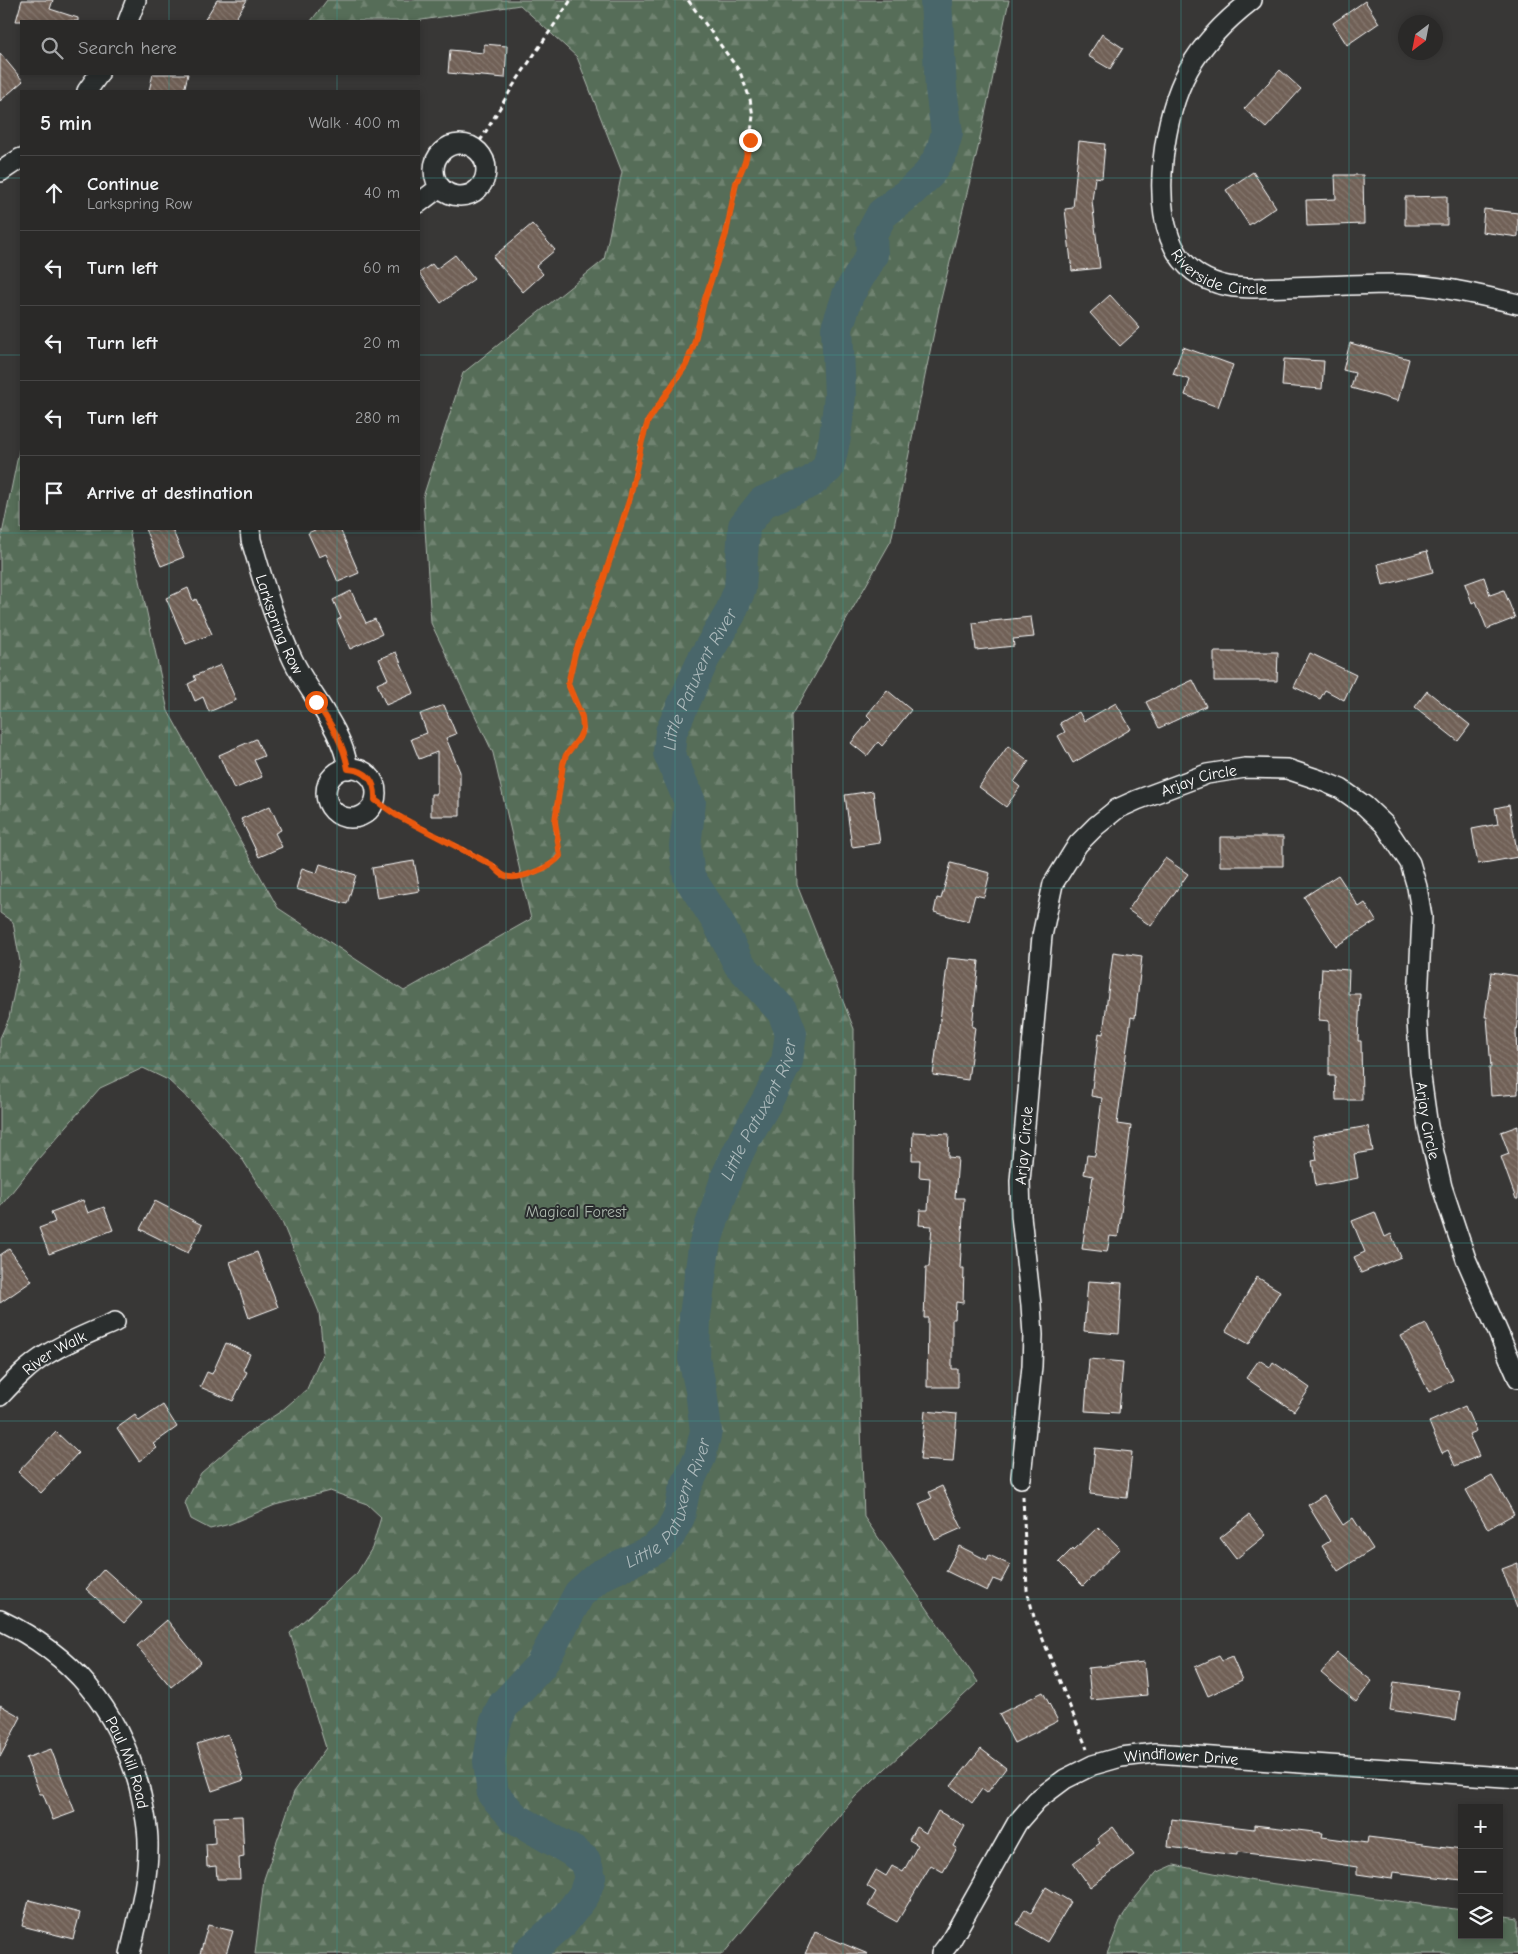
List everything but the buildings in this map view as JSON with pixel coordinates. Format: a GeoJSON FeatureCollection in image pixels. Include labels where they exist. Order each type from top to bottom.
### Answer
{"type":"FeatureCollection","features":[{"type":"Feature","properties":{"kind":"street"},"geometry":{"type":"LineString","coordinates":[[128,20],[136,0]]}},
{"type":"Feature","properties":{"kind":"street","name":"Riverside Circle"},"geometry":{"type":"LineString","coordinates":[[1252,0],[1232,16],[1208,40],[1187,70],[1175,99],[1166,132],[1162,174],[1162,209],[1170,240],[1176,252],[1191,269],[1209,280],[1229,286],[1400,284],[1454,290],[1518,304]]}},
{"type":"Feature","properties":{"kind":"street"},"geometry":{"type":"LineString","coordinates":[[88,90],[98,75]]}},
{"type":"Feature","properties":{"kind":"street"},"geometry":{"type":"LineString","coordinates":[[462,144],[474,148],[482,157],[486,171],[483,182],[475,192],[463,196],[451,195],[440,187],[434,176],[435,162],[440,153],[449,147],[462,144]]}},
{"type":"Feature","properties":{"kind":"street"},"geometry":{"type":"LineString","coordinates":[[0,172],[20,159]]}},
{"type":"Feature","properties":{"kind":"street"},"geometry":{"type":"LineString","coordinates":[[420,202],[440,187]]}},
{"type":"Feature","properties":{"kind":"street","name":"Larkspring Row"},"geometry":{"type":"LineString","coordinates":[[250,530],[251,540],[276,622],[293,661],[339,737],[346,756],[348,769]]}},
{"type":"Feature","properties":{"kind":"street","name":"Arjay Circle"},"geometry":{"type":"LineString","coordinates":[[1021,1478],[1032,1366],[1032,1335],[1031,1306],[1021,1216],[1020,1181],[1042,936],[1047,908],[1054,884],[1065,863],[1078,844],[1096,826],[1117,809],[1207,774],[1245,768],[1287,769],[1320,780],[1341,790],[1365,806],[1384,824],[1410,862],[1422,917],[1417,1021],[1420,1070],[1428,1127],[1442,1188],[1466,1259],[1518,1378]]}},
{"type":"Feature","properties":{"kind":"street"},"geometry":{"type":"LineString","coordinates":[[348,769],[358,770],[367,774],[374,786],[375,800],[372,807],[365,814],[355,818],[344,817],[334,812],[328,803],[326,792],[328,783],[335,774],[348,769]]}},
{"type":"Feature","properties":{"kind":"street","name":"River Walk"},"geometry":{"type":"LineString","coordinates":[[0,1396],[26,1370],[45,1355],[73,1340],[116,1322]]}},
{"type":"Feature","properties":{"kind":"street","name":"Paul Mill Road"},"geometry":{"type":"LineString","coordinates":[[0,1620],[43,1644],[73,1669],[102,1702],[120,1735],[134,1769],[144,1806],[148,1841],[146,1881],[130,1954]]}},
{"type":"Feature","properties":{"kind":"street","name":"Windflower Drive"},"geometry":{"type":"LineString","coordinates":[[942,1954],[1017,1824],[1037,1800],[1065,1778],[1093,1765],[1121,1757],[1155,1753],[1518,1778]]}},
{"type":"Feature","properties":{"kind":"path"},"geometry":{"type":"LineString","coordinates":[[474,148],[571,0]]}},
{"type":"Feature","properties":{"kind":"path"},"geometry":{"type":"LineString","coordinates":[[375,800],[396,815],[492,865],[506,876],[513,877],[548,866],[555,863],[560,856],[555,821],[563,764],[566,755],[579,738],[583,729],[582,717],[568,684],[575,653],[598,596],[630,498],[648,421],[686,365],[694,344],[704,302],[726,234],[736,183],[745,162],[750,140],[753,116],[750,98],[740,72],[688,0]]}},
{"type":"Feature","properties":{"kind":"path"},"geometry":{"type":"LineString","coordinates":[[1021,1478],[1025,1514],[1027,1590],[1034,1617],[1093,1765]]}},
{"type":"Feature","properties":{"kind":"green space","name":"Magical Forest"},"geometry":{"type":"Polygon","coordinates":[[[327,0],[1009,0],[978,148],[940,303],[891,541],[792,716],[797,885],[854,1029],[853,1185],[864,1517],[978,1682],[855,1797],[723,1954],[255,1954],[264,1879],[294,1792],[326,1748],[290,1633],[357,1573],[372,1548],[381,1517],[367,1504],[330,1491],[275,1505],[230,1524],[210,1529],[191,1519],[185,1503],[201,1473],[246,1434],[280,1412],[307,1389],[323,1352],[319,1312],[282,1222],[241,1157],[191,1101],[168,1080],[143,1068],[100,1088],[39,1158],[0,1207],[0,1038],[9,1018],[20,962],[13,922],[0,913],[0,544],[20,446],[20,530],[129,530],[168,711],[278,908],[404,991],[531,919],[493,753],[431,623],[423,497],[463,373],[604,260],[622,172],[577,57],[520,5],[420,20],[312,20],[327,0]]]}},
{"type":"Feature","properties":{"kind":"green space"},"geometry":{"type":"Polygon","coordinates":[[[1174,1865],[1254,1881],[1458,1909],[1458,1939],[1503,1939],[1503,1916],[1518,1918],[1518,1954],[1107,1954],[1120,1921],[1136,1897],[1156,1873],[1174,1865]]]}},
{"type":"Feature","properties":{"kind":"waterway","name":"Little Patuxent River"},"geometry":{"type":"LineString","coordinates":[[528,1954],[563,1922],[584,1895],[590,1877],[585,1861],[572,1851],[515,1818],[493,1794],[489,1761],[495,1724],[503,1706],[541,1665],[579,1594],[599,1576],[653,1550],[669,1536],[679,1517],[684,1491],[700,1457],[706,1431],[701,1390],[694,1358],[695,1316],[704,1247],[727,1176],[744,1140],[767,1101],[787,1061],[791,1033],[783,1012],[739,964],[718,922],[689,877],[685,846],[690,802],[669,753],[671,732],[704,658],[730,614],[740,589],[744,526],[763,502],[811,482],[828,468],[835,437],[840,396],[837,328],[848,295],[872,255],[871,235],[882,214],[909,193],[929,174],[941,154],[947,133],[941,89],[936,0]]}},
{"type":"Feature","properties":{"kind":"route"},"geometry":{"type":"LineString","coordinates":[[316,702],[339,737],[346,756],[348,769],[358,770],[367,774],[376,791],[375,800],[396,815],[492,865],[506,876],[513,877],[541,870],[555,863],[560,856],[555,821],[563,764],[566,755],[579,738],[583,729],[582,717],[568,684],[575,653],[598,596],[630,498],[648,421],[686,365],[694,344],[704,302],[726,234],[736,183],[745,162],[750,140]]}}]}
